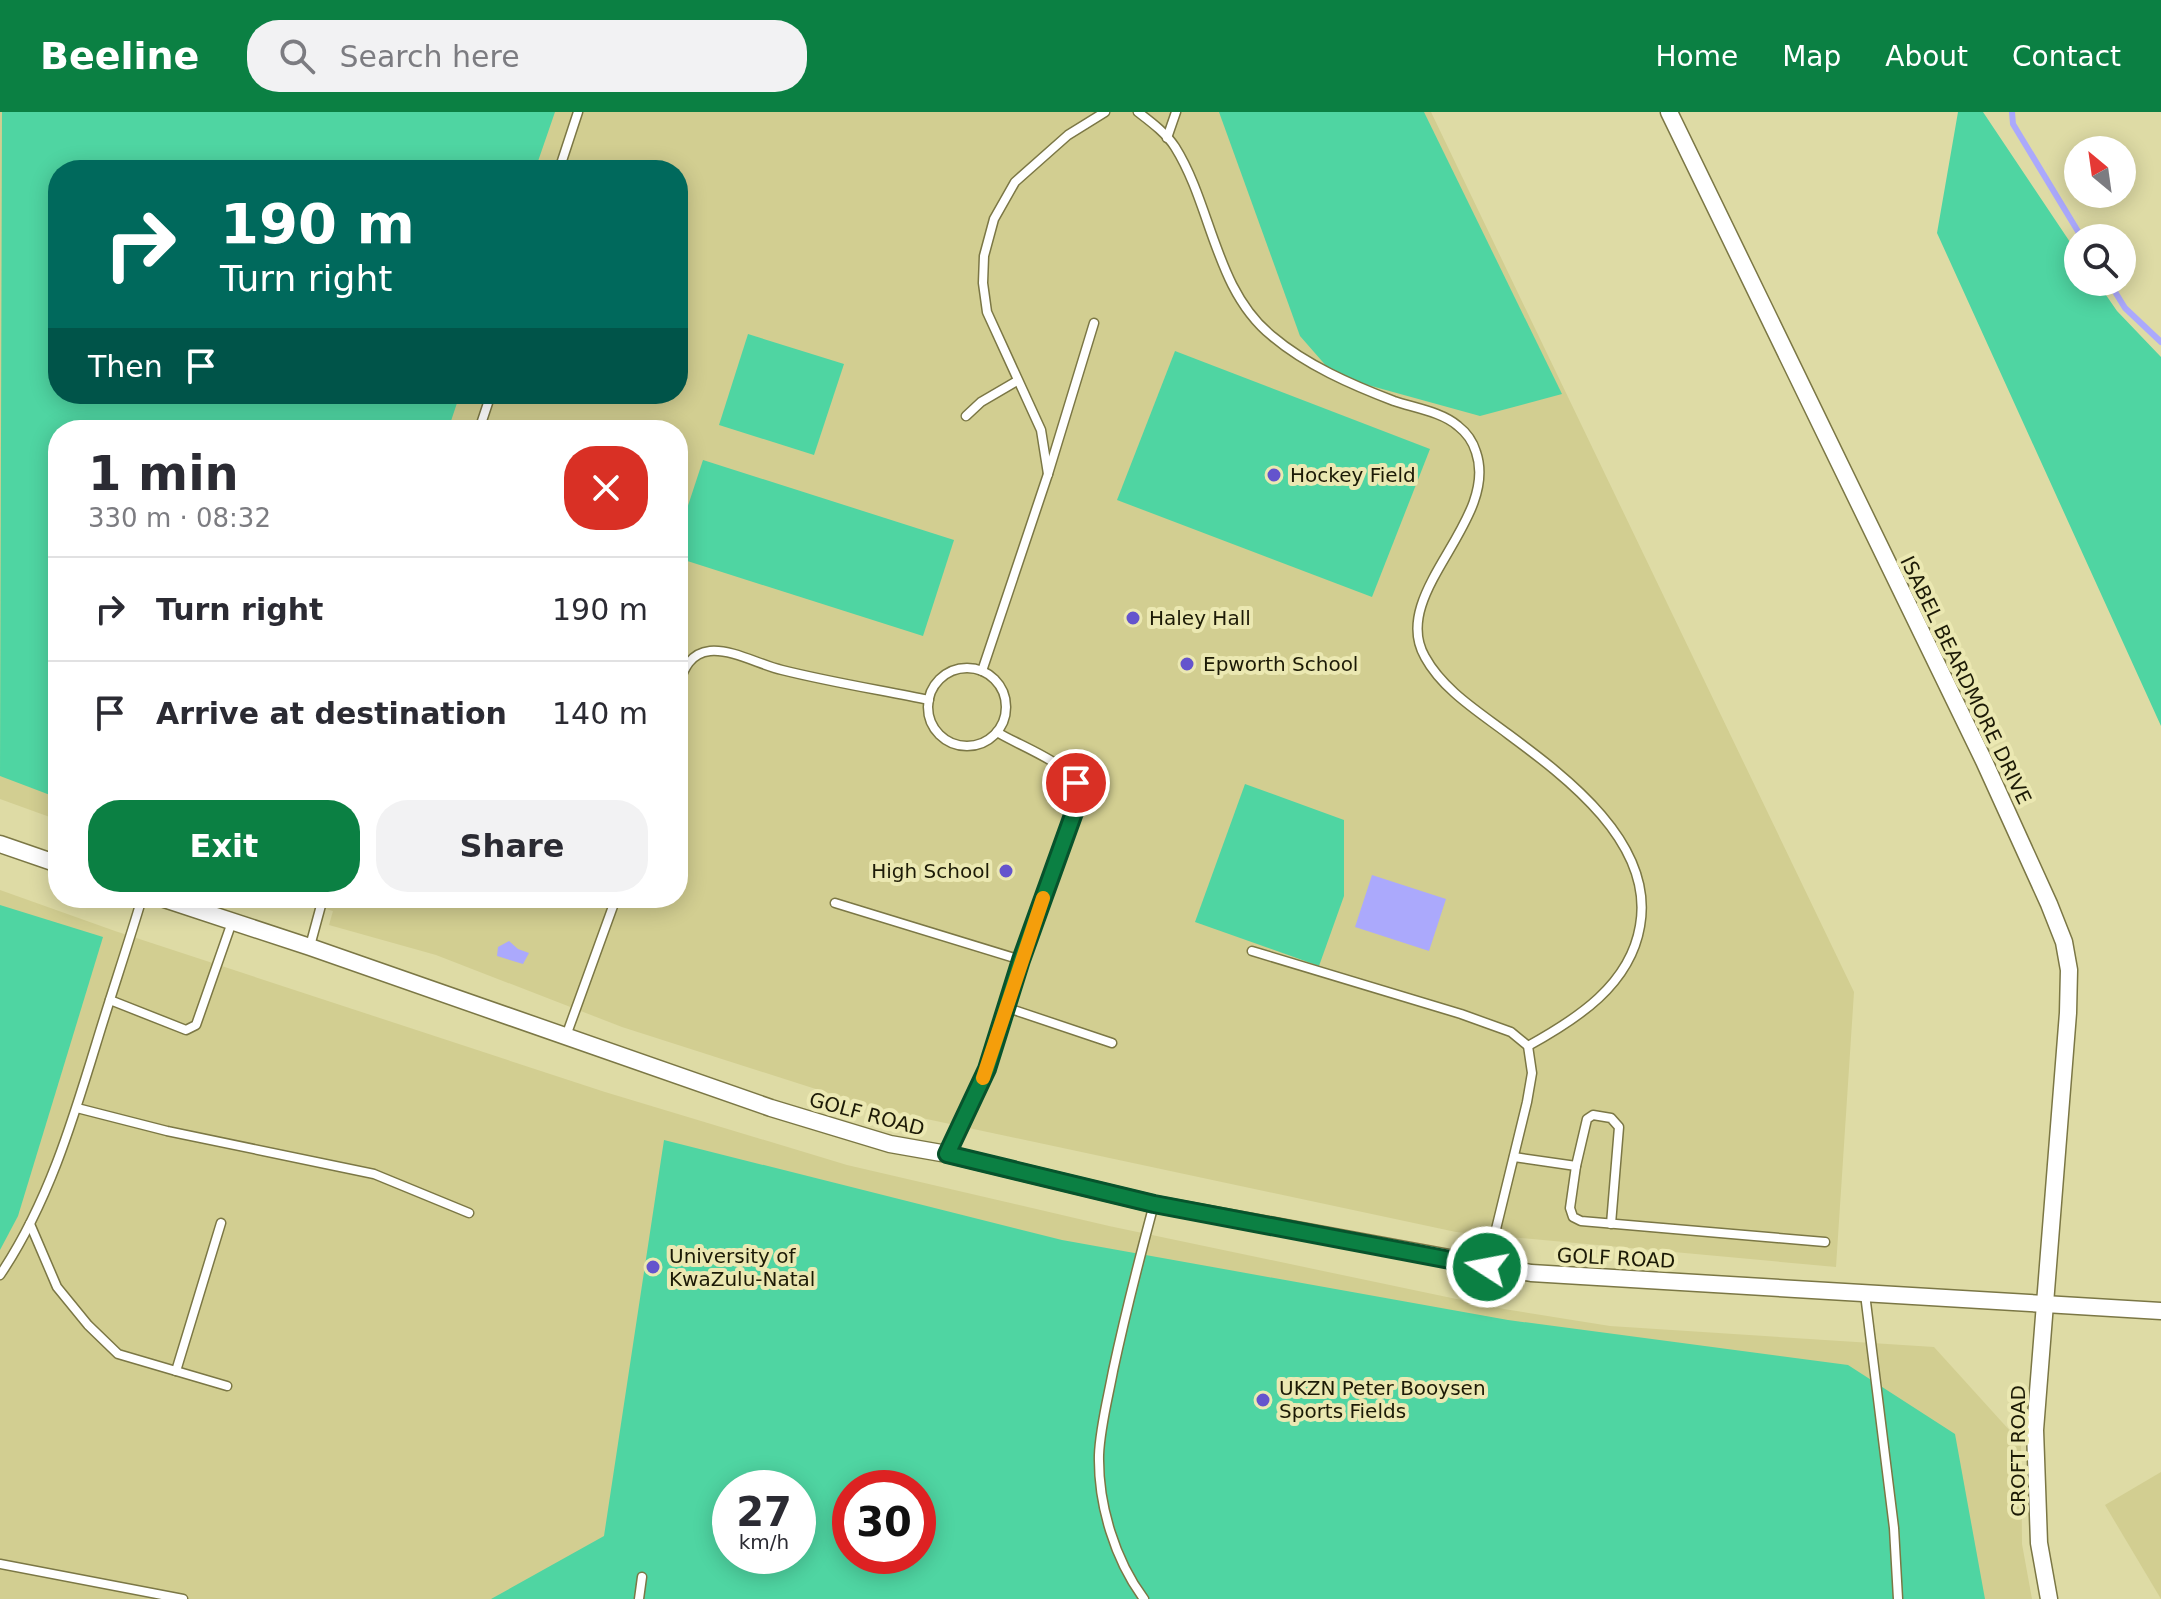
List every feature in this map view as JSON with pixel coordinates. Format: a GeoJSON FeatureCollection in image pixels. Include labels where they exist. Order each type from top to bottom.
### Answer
{"type":"FeatureCollection","features":[{"type":"Feature","properties":{"kind":"street","name":"ISABEL BEARDMORE DRIVE"},"geometry":{"type":"LineString","coordinates":[[1669,112],[1984,761],[2064,942],[2069,970],[2068,1013],[2045,1302]]}},
{"type":"Feature","properties":{"kind":"street"},"geometry":{"type":"LineString","coordinates":[[0,844],[48,861]]}},
{"type":"Feature","properties":{"kind":"street","name":"GOLF ROAD"},"geometry":{"type":"LineString","coordinates":[[191,908],[771,1108],[890,1144],[947,1154],[1154,1204],[1531,1273],[2161,1311]]}},
{"type":"Feature","properties":{"kind":"street","name":"CROFT ROAD"},"geometry":{"type":"LineString","coordinates":[[2045,1302],[2036,1405],[2035,1472],[2039,1543],[2049,1599]]}},
{"type":"Feature","properties":{"kind":"lane"},"geometry":{"type":"LineString","coordinates":[[562,160],[578,112]]}},
{"type":"Feature","properties":{"kind":"lane"},"geometry":{"type":"LineString","coordinates":[[1138,112],[1167,138],[1186,169],[1237,292],[1259,325],[1305,359],[1360,387],[1457,425],[1471,440],[1477,453],[1481,473],[1478,489],[1460,531],[1423,600],[1417,635],[1424,656],[1440,678],[1474,709],[1576,788],[1623,841],[1640,882],[1643,915],[1638,940],[1624,967],[1606,991],[1583,1012],[1528,1046]]}},
{"type":"Feature","properties":{"kind":"lane"},"geometry":{"type":"LineString","coordinates":[[1167,138],[1176,112]]}},
{"type":"Feature","properties":{"kind":"lane"},"geometry":{"type":"LineString","coordinates":[[1048,474],[1041,430],[987,312],[983,283],[984,256],[994,219],[1015,182],[1068,135],[1101,113]]}},
{"type":"Feature","properties":{"kind":"lane"},"geometry":{"type":"LineString","coordinates":[[982,671],[1048,474],[1094,323]]}},
{"type":"Feature","properties":{"kind":"lane"},"geometry":{"type":"LineString","coordinates":[[966,416],[990,396],[1017,381]]}},
{"type":"Feature","properties":{"kind":"lane"},"geometry":{"type":"LineString","coordinates":[[688,664],[709,651],[726,653],[781,670],[929,700]]}},
{"type":"Feature","properties":{"kind":"lane"},"geometry":{"type":"LineString","coordinates":[[968,668],[982,671],[1001,686],[1006,710],[997,732],[987,741],[962,746],[940,735],[932,724],[929,700],[934,687],[943,677],[955,670],[968,668]]}},
{"type":"Feature","properties":{"kind":"lane"},"geometry":{"type":"LineString","coordinates":[[947,1154],[987,1069],[1021,960],[1076,807],[1078,792],[1076,783],[1045,757],[997,732]]}},
{"type":"Feature","properties":{"kind":"lane"},"geometry":{"type":"LineString","coordinates":[[835,903],[1021,960]]}},
{"type":"Feature","properties":{"kind":"lane"},"geometry":{"type":"LineString","coordinates":[[0,1275],[30,1224],[77,1108],[139,908]]}},
{"type":"Feature","properties":{"kind":"lane"},"geometry":{"type":"LineString","coordinates":[[310,947],[320,908]]}},
{"type":"Feature","properties":{"kind":"lane"},"geometry":{"type":"LineString","coordinates":[[565,1036],[612,908]]}},
{"type":"Feature","properties":{"kind":"lane"},"geometry":{"type":"LineString","coordinates":[[110,1000],[186,1030],[196,1025],[232,922]]}},
{"type":"Feature","properties":{"kind":"lane"},"geometry":{"type":"LineString","coordinates":[[1252,951],[1461,1014],[1511,1032],[1528,1046],[1532,1073],[1487,1267]]}},
{"type":"Feature","properties":{"kind":"lane"},"geometry":{"type":"LineString","coordinates":[[1008,1008],[1112,1043]]}},
{"type":"Feature","properties":{"kind":"lane"},"geometry":{"type":"LineString","coordinates":[[77,1108],[167,1131],[374,1174],[469,1213]]}},
{"type":"Feature","properties":{"kind":"lane"},"geometry":{"type":"LineString","coordinates":[[1611,1224],[1619,1127],[1611,1118],[1593,1115],[1587,1119],[1576,1166],[1570,1208],[1573,1217],[1581,1221],[1611,1224],[1825,1242]]}},
{"type":"Feature","properties":{"kind":"lane"},"geometry":{"type":"LineString","coordinates":[[1514,1157],[1576,1166]]}},
{"type":"Feature","properties":{"kind":"lane"},"geometry":{"type":"LineString","coordinates":[[1144,1599],[1120,1556],[1109,1525],[1102,1495],[1099,1454],[1129,1298],[1154,1204]]}},
{"type":"Feature","properties":{"kind":"lane"},"geometry":{"type":"LineString","coordinates":[[176,1371],[221,1223]]}},
{"type":"Feature","properties":{"kind":"lane"},"geometry":{"type":"LineString","coordinates":[[30,1224],[57,1287],[88,1325],[118,1354],[227,1386]]}},
{"type":"Feature","properties":{"kind":"lane"},"geometry":{"type":"LineString","coordinates":[[1865,1294],[1894,1528],[1898,1599]]}},
{"type":"Feature","properties":{"kind":"lane"},"geometry":{"type":"LineString","coordinates":[[0,1564],[183,1599]]}},
{"type":"Feature","properties":{"kind":"lane"},"geometry":{"type":"LineString","coordinates":[[639,1599],[642,1577]]}},
{"type":"Feature","properties":{"kind":"shaded area","name":"Epworth School"},"geometry":{"type":"Polygon","coordinates":[[[0,112],[1431,112],[1854,992],[1836,1267],[1456,1232],[875,1108],[622,1027],[436,955],[329,925],[333,911],[322,908],[688,908],[688,420],[48,420],[48,816],[0,799],[0,112]]]}},
{"type":"Feature","properties":{"kind":"shaded area"},"geometry":{"type":"Polygon","coordinates":[[[1372,875],[1446,899],[1429,951],[1355,927],[1372,875]]]}},
{"type":"Feature","properties":{"kind":"shaded area","name":"University of KwaZulu-Natal"},"geometry":{"type":"Polygon","coordinates":[[[0,890],[115,931],[605,1092],[847,1165],[1109,1226],[1504,1309],[1610,1326],[1934,1347],[2021,1443],[2022,1544],[2032,1599],[0,1599],[0,890]]]}},
{"type":"Feature","properties":{"kind":"shaded area"},"geometry":{"type":"Polygon","coordinates":[[[509,941],[529,953],[523,964],[497,956],[498,947],[509,941]]]}},
{"type":"Feature","properties":{"kind":"shaded area"},"geometry":{"type":"Polygon","coordinates":[[[2161,1472],[2161,1599],[2105,1505],[2161,1472]]]}},
{"type":"Feature","properties":{"kind":"green space"},"geometry":{"type":"Polygon","coordinates":[[[2,112],[555,112],[538,160],[48,160],[48,404],[457,404],[451,420],[48,420],[48,794],[0,776],[2,112]]]}},
{"type":"Feature","properties":{"kind":"green space"},"geometry":{"type":"Polygon","coordinates":[[[1219,112],[1424,112],[1562,394],[1480,416],[1335,376],[1300,336],[1219,112]]]}},
{"type":"Feature","properties":{"kind":"green space"},"geometry":{"type":"Polygon","coordinates":[[[1958,112],[1983,112],[2064,233],[2064,296],[2107,296],[2161,357],[2161,726],[1937,233],[1958,112]]]}},
{"type":"Feature","properties":{"kind":"green space"},"geometry":{"type":"Polygon","coordinates":[[[748,334],[844,364],[814,455],[719,425],[748,334]]]}},
{"type":"Feature","properties":{"kind":"green space","name":"Hockey Field"},"geometry":{"type":"Polygon","coordinates":[[[1175,351],[1430,449],[1372,597],[1117,500],[1175,351]]]}},
{"type":"Feature","properties":{"kind":"green space"},"geometry":{"type":"Polygon","coordinates":[[[703,460],[954,540],[923,636],[688,561],[688,506],[703,460]]]}},
{"type":"Feature","properties":{"kind":"green space"},"geometry":{"type":"Polygon","coordinates":[[[1245,784],[1344,820],[1344,896],[1319,966],[1195,922],[1245,784]]]}},
{"type":"Feature","properties":{"kind":"green space"},"geometry":{"type":"Polygon","coordinates":[[[0,905],[103,937],[18,1216],[0,1250],[0,905]]]}},
{"type":"Feature","properties":{"kind":"green space","name":"UKZN Peter Booysen Sports Fields"},"geometry":{"type":"Polygon","coordinates":[[[664,1140],[1062,1240],[1508,1320],[1848,1365],[1955,1434],[1985,1599],[491,1599],[604,1536],[664,1140]]]}},
{"type":"Feature","properties":{"kind":"waterway"},"geometry":{"type":"LineString","coordinates":[[2012,112],[2013,124],[2074,224]]}},
{"type":"Feature","properties":{"kind":"waterway"},"geometry":{"type":"LineString","coordinates":[[2118,296],[2125,308],[2161,342]]}},
{"type":"Feature","properties":{"kind":"slow traffic"},"geometry":{"type":"LineString","coordinates":[[983,1078],[1043,898]]}},
{"type":"Feature","properties":{"kind":"place","name":"Hockey Field"},"geometry":{"type":"Point","coordinates":[1274,475]}},
{"type":"Feature","properties":{"kind":"place","name":"Haley Hall"},"geometry":{"type":"Point","coordinates":[1133,618]}},
{"type":"Feature","properties":{"kind":"place","name":"Epworth School"},"geometry":{"type":"Point","coordinates":[1187,664]}},
{"type":"Feature","properties":{"kind":"place","name":"High School"},"geometry":{"type":"Point","coordinates":[1006,871]}},
{"type":"Feature","properties":{"kind":"place","name":"University of KwaZulu-Natal"},"geometry":{"type":"Point","coordinates":[653,1267]}},
{"type":"Feature","properties":{"kind":"place","name":"UKZN Peter Booysen Sports Fields"},"geometry":{"type":"Point","coordinates":[1263,1400]}},
{"type":"Feature","properties":{"kind":"route"},"geometry":{"type":"LineString","coordinates":[[1076,783],[1076,807],[1021,960],[987,1069],[947,1154],[1154,1204],[1487,1267]]}}]}
